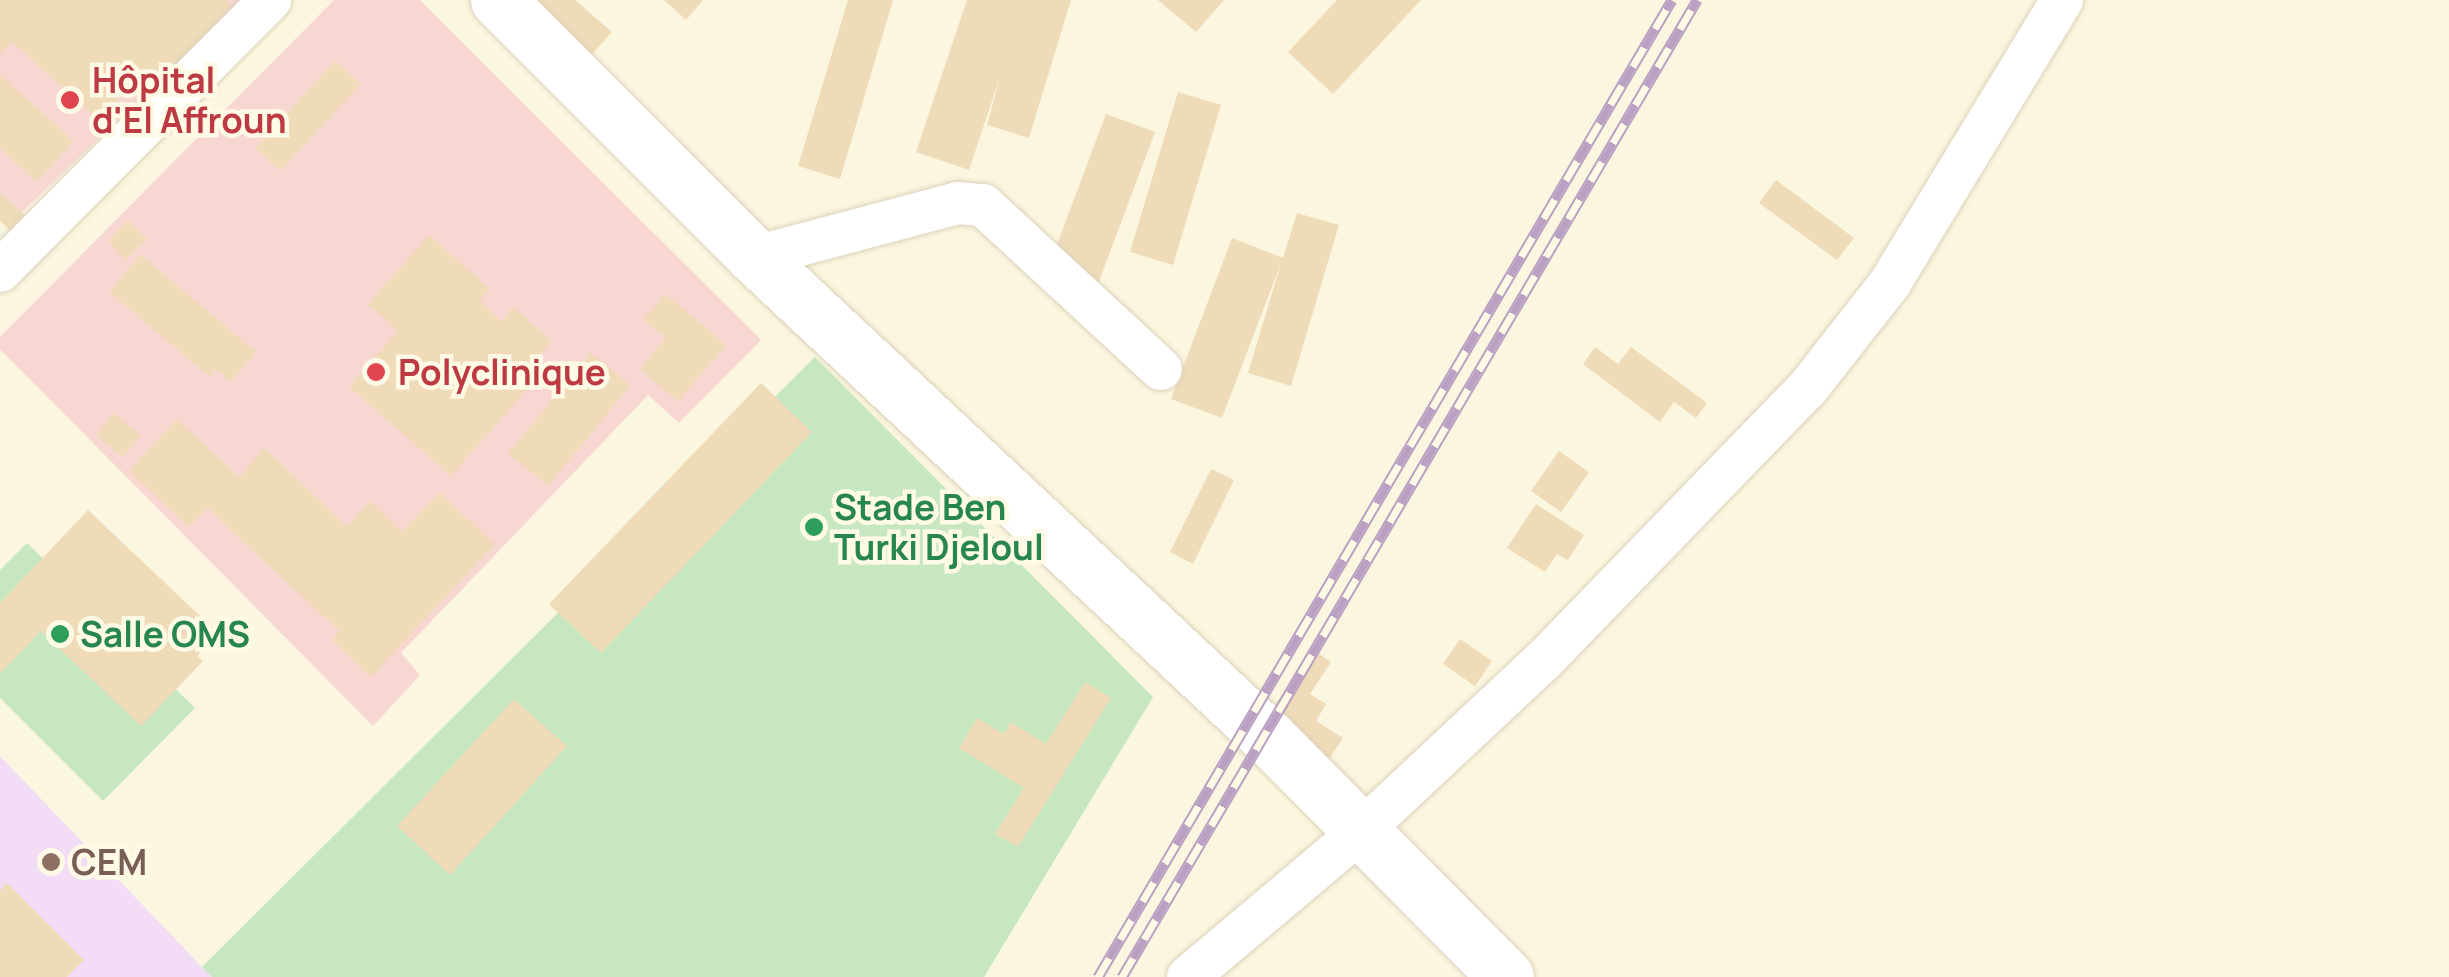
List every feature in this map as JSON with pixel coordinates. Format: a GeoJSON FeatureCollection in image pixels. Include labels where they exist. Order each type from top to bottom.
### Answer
{"type":"FeatureCollection","features":[{"type":"Feature","properties":{"kind":"main road"},"geometry":{"type":"LineString","coordinates":[[498,0],[755,256],[1203,674],[1506,977]]}},
{"type":"Feature","properties":{"kind":"street"},"geometry":{"type":"LineString","coordinates":[[0,271],[270,0]]}},
{"type":"Feature","properties":{"kind":"street"},"geometry":{"type":"LineString","coordinates":[[1188,977],[1360,832],[1543,662],[1807,389],[1890,283],[2062,0]]}},
{"type":"Feature","properties":{"kind":"street"},"geometry":{"type":"LineString","coordinates":[[755,256],[958,203],[983,205],[1161,368]]}},
{"type":"Feature","properties":{"kind":"shaded area","name":"Hôpital d'El Affroun"},"geometry":{"type":"Polygon","coordinates":[[[0,0],[243,0],[18,216],[0,199],[0,0]]]}},
{"type":"Feature","properties":{"kind":"shaded area","name":"Polyclinique"},"geometry":{"type":"Polygon","coordinates":[[[334,0],[420,0],[761,340],[679,423],[648,395],[401,653],[420,675],[373,726],[0,349],[0,337],[334,0]]]}},
{"type":"Feature","properties":{"kind":"shaded area","name":"CEM"},"geometry":{"type":"Polygon","coordinates":[[[0,756],[202,967],[212,977],[0,977],[0,756]]]}},
{"type":"Feature","properties":{"kind":"green space","name":"Stade Ben Turki Djeloul"},"geometry":{"type":"Polygon","coordinates":[[[815,357],[1153,697],[984,977],[212,977],[202,967],[815,357]]]}},
{"type":"Feature","properties":{"kind":"green space","name":"Salle OMS"},"geometry":{"type":"Polygon","coordinates":[[[27,543],[195,708],[103,801],[0,698],[0,570],[27,543]]]}},
{"type":"Feature","properties":{"kind":"building"},"geometry":{"type":"Polygon","coordinates":[[[0,0],[226,0],[231,5],[148,98],[132,84],[99,120],[12,42],[0,55],[0,0]]]}},
{"type":"Feature","properties":{"kind":"building"},"geometry":{"type":"Polygon","coordinates":[[[526,0],[575,0],[612,32],[591,55],[526,0]]]}},
{"type":"Feature","properties":{"kind":"building"},"geometry":{"type":"Polygon","coordinates":[[[664,0],[703,0],[686,20],[664,0]]]}},
{"type":"Feature","properties":{"kind":"building"},"geometry":{"type":"Polygon","coordinates":[[[848,0],[893,0],[840,179],[798,166],[848,0]]]}},
{"type":"Feature","properties":{"kind":"building"},"geometry":{"type":"Polygon","coordinates":[[[967,0],[1071,0],[1029,138],[987,125],[1000,77],[969,170],[916,152],[967,0]]]}},
{"type":"Feature","properties":{"kind":"building"},"geometry":{"type":"Polygon","coordinates":[[[1158,0],[1224,0],[1196,32],[1158,0]]]}},
{"type":"Feature","properties":{"kind":"building"},"geometry":{"type":"Polygon","coordinates":[[[1337,0],[1421,0],[1333,94],[1288,52],[1337,0]]]}},
{"type":"Feature","properties":{"kind":"building"},"geometry":{"type":"Polygon","coordinates":[[[335,61],[361,84],[280,171],[255,148],[335,61]]]}},
{"type":"Feature","properties":{"kind":"building"},"geometry":{"type":"Polygon","coordinates":[[[0,75],[74,141],[37,182],[0,149],[0,75]]]}},
{"type":"Feature","properties":{"kind":"building"},"geometry":{"type":"Polygon","coordinates":[[[1178,92],[1221,105],[1173,265],[1130,252],[1178,92]]]}},
{"type":"Feature","properties":{"kind":"building"},"geometry":{"type":"Polygon","coordinates":[[[1106,114],[1155,132],[1092,300],[1043,282],[1106,114]]]}},
{"type":"Feature","properties":{"kind":"building"},"geometry":{"type":"Polygon","coordinates":[[[1776,180],[1854,238],[1837,260],[1759,203],[1776,180]]]}},
{"type":"Feature","properties":{"kind":"building"},"geometry":{"type":"Polygon","coordinates":[[[0,192],[25,216],[11,231],[0,221],[0,192]]]}},
{"type":"Feature","properties":{"kind":"building"},"geometry":{"type":"Polygon","coordinates":[[[1297,213],[1339,225],[1291,386],[1248,373],[1281,263],[1222,418],[1171,399],[1232,238],[1283,258],[1297,213]]]}},
{"type":"Feature","properties":{"kind":"building"},"geometry":{"type":"Polygon","coordinates":[[[128,220],[147,239],[125,260],[108,241],[128,220]]]}},
{"type":"Feature","properties":{"kind":"building"},"geometry":{"type":"Polygon","coordinates":[[[429,235],[490,289],[480,301],[502,321],[513,307],[552,341],[528,369],[537,378],[451,476],[349,387],[398,331],[368,304],[429,235]]]}},
{"type":"Feature","properties":{"kind":"building"},"geometry":{"type":"Polygon","coordinates":[[[140,254],[256,352],[231,382],[216,369],[210,377],[109,292],[140,254]]]}},
{"type":"Feature","properties":{"kind":"building"},"geometry":{"type":"Polygon","coordinates":[[[666,294],[726,345],[678,402],[640,369],[666,338],[643,319],[666,294]]]}},
{"type":"Feature","properties":{"kind":"building"},"geometry":{"type":"Polygon","coordinates":[[[1595,347],[1618,364],[1631,347],[1707,403],[1696,418],[1674,402],[1660,422],[1583,364],[1595,347]]]}},
{"type":"Feature","properties":{"kind":"building"},"geometry":{"type":"Polygon","coordinates":[[[591,353],[631,385],[548,486],[508,453],[591,353]]]}},
{"type":"Feature","properties":{"kind":"building"},"geometry":{"type":"Polygon","coordinates":[[[761,383],[812,432],[601,653],[549,604],[761,383]]]}},
{"type":"Feature","properties":{"kind":"building"},"geometry":{"type":"Polygon","coordinates":[[[114,413],[141,436],[123,457],[96,435],[114,413]]]}},
{"type":"Feature","properties":{"kind":"building"},"geometry":{"type":"Polygon","coordinates":[[[177,419],[239,477],[264,448],[347,526],[370,501],[402,532],[439,492],[495,544],[371,677],[332,640],[339,631],[207,508],[189,527],[129,471],[177,419]]]}},
{"type":"Feature","properties":{"kind":"building"},"geometry":{"type":"Polygon","coordinates":[[[1559,451],[1589,472],[1561,512],[1531,491],[1559,451]]]}},
{"type":"Feature","properties":{"kind":"building"},"geometry":{"type":"Polygon","coordinates":[[[1211,469],[1234,480],[1193,564],[1170,552],[1211,469]]]}},
{"type":"Feature","properties":{"kind":"building"},"geometry":{"type":"Polygon","coordinates":[[[1536,504],[1584,535],[1568,560],[1557,554],[1545,572],[1507,548],[1536,504]]]}},
{"type":"Feature","properties":{"kind":"building"},"geometry":{"type":"Polygon","coordinates":[[[88,510],[218,633],[197,656],[203,661],[141,726],[41,631],[0,674],[0,603],[88,510]]]}},
{"type":"Feature","properties":{"kind":"building"},"geometry":{"type":"Polygon","coordinates":[[[1460,639],[1492,661],[1475,686],[1443,664],[1460,639]]]}},
{"type":"Feature","properties":{"kind":"building"},"geometry":{"type":"Polygon","coordinates":[[[1312,649],[1331,662],[1310,694],[1326,704],[1316,721],[1343,738],[1325,765],[1249,745],[1312,649]]]}},
{"type":"Feature","properties":{"kind":"building"},"geometry":{"type":"Polygon","coordinates":[[[1085,682],[1111,698],[1018,847],[995,834],[1024,788],[959,748],[977,718],[1004,734],[1011,722],[1046,744],[1085,682]]]}},
{"type":"Feature","properties":{"kind":"building"},"geometry":{"type":"Polygon","coordinates":[[[514,699],[567,746],[450,875],[397,826],[514,699]]]}},
{"type":"Feature","properties":{"kind":"building"},"geometry":{"type":"Polygon","coordinates":[[[7,883],[84,960],[67,977],[0,977],[0,890],[7,883]]]}},
{"type":"Feature","properties":{"kind":"railway"},"geometry":{"type":"LineString","coordinates":[[1098,977],[1672,0]]}},
{"type":"Feature","properties":{"kind":"railway"},"geometry":{"type":"LineString","coordinates":[[1122,977],[1697,0]]}},
{"type":"Feature","properties":{"kind":"place","name":"Hôpital d'El Affroun"},"geometry":{"type":"Point","coordinates":[70,100]}},
{"type":"Feature","properties":{"kind":"place","name":"Polyclinique"},"geometry":{"type":"Point","coordinates":[376,372]}},
{"type":"Feature","properties":{"kind":"place","name":"Stade Ben Turki Djeloul"},"geometry":{"type":"Point","coordinates":[814,527]}},
{"type":"Feature","properties":{"kind":"place","name":"Salle OMS"},"geometry":{"type":"Point","coordinates":[60,634]}},
{"type":"Feature","properties":{"kind":"place","name":"CEM"},"geometry":{"type":"Point","coordinates":[51,862]}}]}
